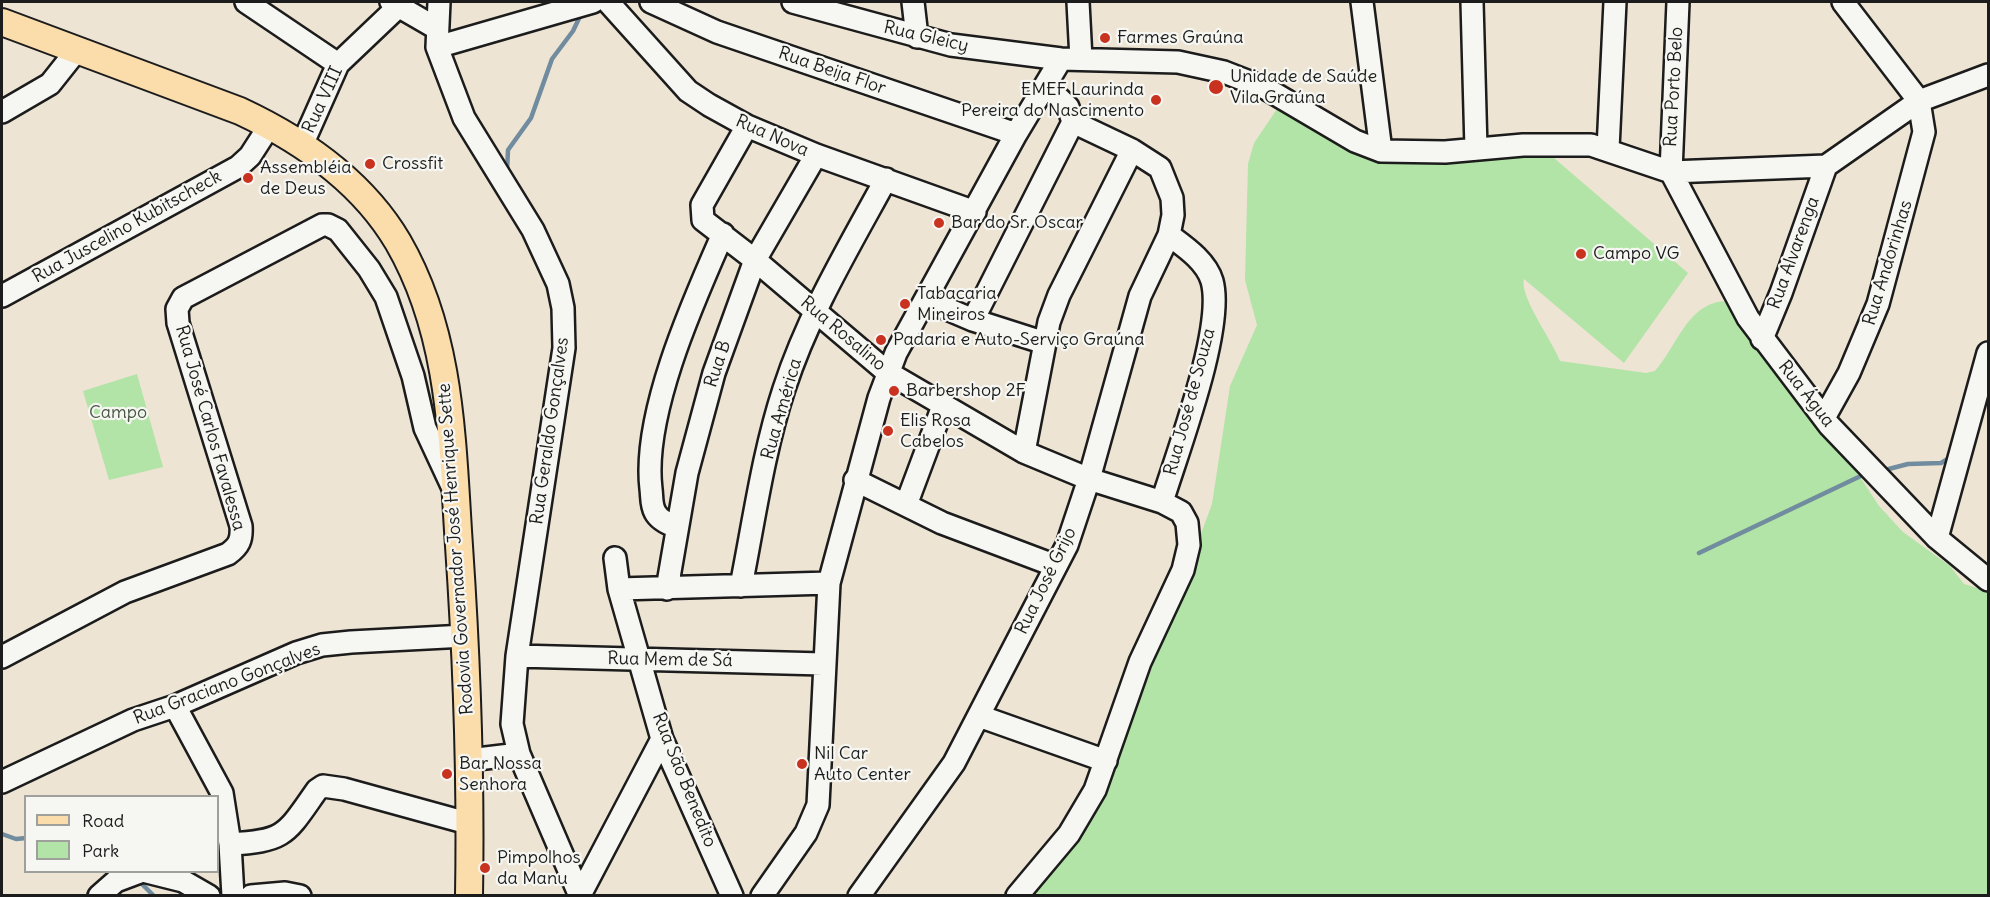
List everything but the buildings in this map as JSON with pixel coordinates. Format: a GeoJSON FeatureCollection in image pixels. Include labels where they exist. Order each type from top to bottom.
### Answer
{"type":"FeatureCollection","features":[{"type":"Feature","properties":{"kind":"main road","name":"Rodovia Governador José Henrique Sette"},"geometry":{"type":"LineString","coordinates":[[2,22],[240,111],[270,125],[302,145],[341,175],[379,215],[405,255],[425,298],[439,342],[446,386],[475,762],[469,896]]}},
{"type":"Feature","properties":{"kind":"street"},"geometry":{"type":"LineString","coordinates":[[246,2],[338,64]]}},
{"type":"Feature","properties":{"kind":"street","name":"Rua Geraldo Gonçalves"},"geometry":{"type":"LineString","coordinates":[[439,2],[437,37],[464,118],[533,230],[558,284],[563,308],[564,348],[517,656],[512,724],[519,754],[580,895]]}},
{"type":"Feature","properties":{"kind":"street"},"geometry":{"type":"LineString","coordinates":[[395,4],[437,37],[592,2]]}},
{"type":"Feature","properties":{"kind":"street","name":"Rua Nova"},"geometry":{"type":"LineString","coordinates":[[608,2],[688,91],[747,126],[816,155],[975,212]]}},
{"type":"Feature","properties":{"kind":"street","name":"Rua Beija Flor"},"geometry":{"type":"LineString","coordinates":[[651,2],[717,32],[1016,134]]}},
{"type":"Feature","properties":{"kind":"street","name":"Rua Gleicy"},"geometry":{"type":"LineString","coordinates":[[793,2],[917,37],[979,50],[1071,59],[1178,62],[1224,72],[1265,87],[1355,141],[1381,151],[1413,152],[1569,144],[1591,145],[1671,172]]}},
{"type":"Feature","properties":{"kind":"street"},"geometry":{"type":"LineString","coordinates":[[913,2],[917,37]]}},
{"type":"Feature","properties":{"kind":"street"},"geometry":{"type":"LineString","coordinates":[[762,896],[806,833],[818,805],[823,664],[829,583],[855,480],[887,372],[1016,134],[1046,86],[1071,59],[1078,2]]}},
{"type":"Feature","properties":{"kind":"street"},"geometry":{"type":"LineString","coordinates":[[1362,2],[1381,151]]}},
{"type":"Feature","properties":{"kind":"street"},"geometry":{"type":"LineString","coordinates":[[1472,2],[1476,149]]}},
{"type":"Feature","properties":{"kind":"street"},"geometry":{"type":"LineString","coordinates":[[1475,60],[1487,2]]}},
{"type":"Feature","properties":{"kind":"street"},"geometry":{"type":"LineString","coordinates":[[1608,149],[1615,2]]}},
{"type":"Feature","properties":{"kind":"street","name":"Rua Porto Belo"},"geometry":{"type":"LineString","coordinates":[[1671,172],[1678,2]]}},
{"type":"Feature","properties":{"kind":"street"},"geometry":{"type":"LineString","coordinates":[[1843,2],[1919,101]]}},
{"type":"Feature","properties":{"kind":"street","name":"Rua VIII"},"geometry":{"type":"LineString","coordinates":[[302,145],[338,64],[395,4]]}},
{"type":"Feature","properties":{"kind":"street"},"geometry":{"type":"LineString","coordinates":[[2,112],[50,84],[77,50]]}},
{"type":"Feature","properties":{"kind":"street"},"geometry":{"type":"LineString","coordinates":[[1671,172],[1826,166],[1919,101],[1989,75]]}},
{"type":"Feature","properties":{"kind":"street"},"geometry":{"type":"LineString","coordinates":[[974,320],[1073,122],[1068,107],[1046,86]]}},
{"type":"Feature","properties":{"kind":"street","name":"Rua Andorinhas"},"geometry":{"type":"LineString","coordinates":[[1824,418],[1849,374],[1878,304],[1922,150],[1924,132],[1919,101]]}},
{"type":"Feature","properties":{"kind":"street"},"geometry":{"type":"LineString","coordinates":[[1073,122],[1132,150],[1160,168],[1168,182],[1173,215],[1169,235]]}},
{"type":"Feature","properties":{"kind":"street","name":"Rua Juscelino Kubitscheck"},"geometry":{"type":"LineString","coordinates":[[2,296],[238,167],[250,156],[270,125]]}},
{"type":"Feature","properties":{"kind":"street","name":"Rua Rosalino"},"geometry":{"type":"LineString","coordinates":[[747,126],[700,210],[703,220],[755,260],[887,372],[1024,452],[1089,479]]}},
{"type":"Feature","properties":{"kind":"street"},"geometry":{"type":"LineString","coordinates":[[1024,452],[1049,322],[1059,295],[1132,150]]}},
{"type":"Feature","properties":{"kind":"street","name":"Rua B"},"geometry":{"type":"LineString","coordinates":[[667,589],[687,473],[714,373],[755,260],[816,155]]}},
{"type":"Feature","properties":{"kind":"street","name":"Rua Alvarenga"},"geometry":{"type":"LineString","coordinates":[[1762,339],[1781,293],[1826,166]]}},
{"type":"Feature","properties":{"kind":"street","name":"Rua Água"},"geometry":{"type":"LineString","coordinates":[[1671,172],[1748,318],[1762,339],[1824,418],[1937,538],[1989,580]]}},
{"type":"Feature","properties":{"kind":"street","name":"Rua América"},"geometry":{"type":"LineString","coordinates":[[741,586],[775,419],[784,387],[815,310],[886,179]]}},
{"type":"Feature","properties":{"kind":"street","name":"Rua José Carlos Favalessa"},"geometry":{"type":"LineString","coordinates":[[2,657],[125,592],[228,554],[236,548],[242,538],[241,526],[178,322],[178,304],[183,298],[322,225],[334,226],[338,230],[369,269],[386,297],[413,376],[431,445],[455,492]]}},
{"type":"Feature","properties":{"kind":"street"},"geometry":{"type":"LineString","coordinates":[[677,527],[666,523],[654,510],[649,475],[650,453],[660,398],[702,282],[723,234]]}},
{"type":"Feature","properties":{"kind":"street","name":"Rua José Grijo"},"geometry":{"type":"LineString","coordinates":[[859,896],[954,763],[1067,545],[1089,479],[1140,296],[1169,235]]}},
{"type":"Feature","properties":{"kind":"street","name":"Rua José de Souza"},"geometry":{"type":"LineString","coordinates":[[1162,502],[1212,333],[1215,295],[1205,266],[1169,235]]}},
{"type":"Feature","properties":{"kind":"street"},"geometry":{"type":"LineString","coordinates":[[926,300],[974,320],[1046,343]]}},
{"type":"Feature","properties":{"kind":"street"},"geometry":{"type":"LineString","coordinates":[[1937,538],[1989,353]]}},
{"type":"Feature","properties":{"kind":"street"},"geometry":{"type":"LineString","coordinates":[[906,505],[943,406]]}},
{"type":"Feature","properties":{"kind":"street"},"geometry":{"type":"LineString","coordinates":[[1017,896],[1085,812],[1106,760],[1140,662],[1183,570],[1189,545],[1187,524],[1181,512],[1162,502],[1089,479]]}},
{"type":"Feature","properties":{"kind":"street"},"geometry":{"type":"LineString","coordinates":[[855,480],[978,539],[1056,566]]}},
{"type":"Feature","properties":{"kind":"street","name":"Rua São Benedito"},"geometry":{"type":"LineString","coordinates":[[615,558],[619,589],[662,739],[732,896]]}},
{"type":"Feature","properties":{"kind":"street"},"geometry":{"type":"LineString","coordinates":[[619,589],[829,583]]}},
{"type":"Feature","properties":{"kind":"street","name":"Rua Graciano Gonçalves"},"geometry":{"type":"LineString","coordinates":[[2,782],[133,720],[175,706],[251,671],[322,645],[465,636]]}},
{"type":"Feature","properties":{"kind":"street","name":"Rua Mem de Sá"},"geometry":{"type":"LineString","coordinates":[[517,656],[823,664]]}},
{"type":"Feature","properties":{"kind":"street"},"geometry":{"type":"LineString","coordinates":[[175,706],[222,794],[230,844],[233,896]]}},
{"type":"Feature","properties":{"kind":"street"},"geometry":{"type":"LineString","coordinates":[[979,716],[1106,760]]}},
{"type":"Feature","properties":{"kind":"street"},"geometry":{"type":"LineString","coordinates":[[580,895],[662,739]]}},
{"type":"Feature","properties":{"kind":"street"},"geometry":{"type":"LineString","coordinates":[[482,846],[475,762],[519,754]]}},
{"type":"Feature","properties":{"kind":"street"},"geometry":{"type":"LineString","coordinates":[[230,844],[275,839],[289,831],[317,790],[323,786],[344,789],[471,824]]}},
{"type":"Feature","properties":{"kind":"street"},"geometry":{"type":"LineString","coordinates":[[99,896],[117,880],[137,873]]}},
{"type":"Feature","properties":{"kind":"street"},"geometry":{"type":"LineString","coordinates":[[151,873],[183,881],[209,896]]}},
{"type":"Feature","properties":{"kind":"street"},"geometry":{"type":"LineString","coordinates":[[251,896],[285,893],[300,896]]}},
{"type":"Feature","properties":{"kind":"green space"},"geometry":{"type":"Polygon","coordinates":[[[1283,108],[1339,139],[1543,153],[1543,157],[1547,152],[1688,273],[1624,363],[1524,279],[1526,296],[1560,361],[1646,373],[1655,371],[1693,316],[1714,303],[1728,301],[1845,454],[1879,506],[1903,532],[1950,566],[1964,584],[1988,591],[1988,895],[1030,896],[1102,802],[1212,504],[1230,386],[1257,325],[1245,280],[1248,164],[1254,143],[1277,109],[1283,108]]]}},
{"type":"Feature","properties":{"kind":"green space","name":"Campo"},"geometry":{"type":"Polygon","coordinates":[[[137,374],[163,467],[109,480],[83,391],[137,374]]]}},
{"type":"Feature","properties":{"kind":"waterway"},"geometry":{"type":"LineString","coordinates":[[507,172],[508,150],[531,118],[552,59],[573,31],[582,12]]}},
{"type":"Feature","properties":{"kind":"waterway"},"geometry":{"type":"LineString","coordinates":[[1881,471],[1908,464],[1941,463],[1951,457]]}},
{"type":"Feature","properties":{"kind":"waterway"},"geometry":{"type":"LineString","coordinates":[[1699,553],[1867,473]]}},
{"type":"Feature","properties":{"kind":"waterway"},"geometry":{"type":"LineString","coordinates":[[2,834],[16,839],[24,838]]}},
{"type":"Feature","properties":{"kind":"waterway"},"geometry":{"type":"LineString","coordinates":[[138,880],[154,896]]}},
{"type":"Feature","properties":{"kind":"place","name":"Farmes Graúna"},"geometry":{"type":"Point","coordinates":[1105,38]}},
{"type":"Feature","properties":{"kind":"place","name":"Unidade de Saúde Vila Graúna"},"geometry":{"type":"Point","coordinates":[1216,87]}},
{"type":"Feature","properties":{"kind":"place","name":"EMEF Laurinda Pereira do Nascimento"},"geometry":{"type":"Point","coordinates":[1156,100]}},
{"type":"Feature","properties":{"kind":"place","name":"Crossfit"},"geometry":{"type":"Point","coordinates":[370,164]}},
{"type":"Feature","properties":{"kind":"place","name":"Assembléia de Deus"},"geometry":{"type":"Point","coordinates":[248,178]}},
{"type":"Feature","properties":{"kind":"place","name":"Bar do Sr. Oscar"},"geometry":{"type":"Point","coordinates":[939,223]}},
{"type":"Feature","properties":{"kind":"place","name":"Campo VG"},"geometry":{"type":"Point","coordinates":[1581,254]}},
{"type":"Feature","properties":{"kind":"place","name":"Tabacaria Mineiros"},"geometry":{"type":"Point","coordinates":[905,304]}},
{"type":"Feature","properties":{"kind":"place","name":"Padaria e Auto-Serviço Graúna"},"geometry":{"type":"Point","coordinates":[881,340]}},
{"type":"Feature","properties":{"kind":"place","name":"Barbershop 2F"},"geometry":{"type":"Point","coordinates":[894,391]}},
{"type":"Feature","properties":{"kind":"place","name":"Elis Rosa Cabelos"},"geometry":{"type":"Point","coordinates":[888,431]}},
{"type":"Feature","properties":{"kind":"place","name":"Nil Car Auto Center"},"geometry":{"type":"Point","coordinates":[802,764]}},
{"type":"Feature","properties":{"kind":"place","name":"Bar Nossa Senhora"},"geometry":{"type":"Point","coordinates":[447,774]}},
{"type":"Feature","properties":{"kind":"place","name":"Pimpolhos da Manu"},"geometry":{"type":"Point","coordinates":[485,868]}}]}
